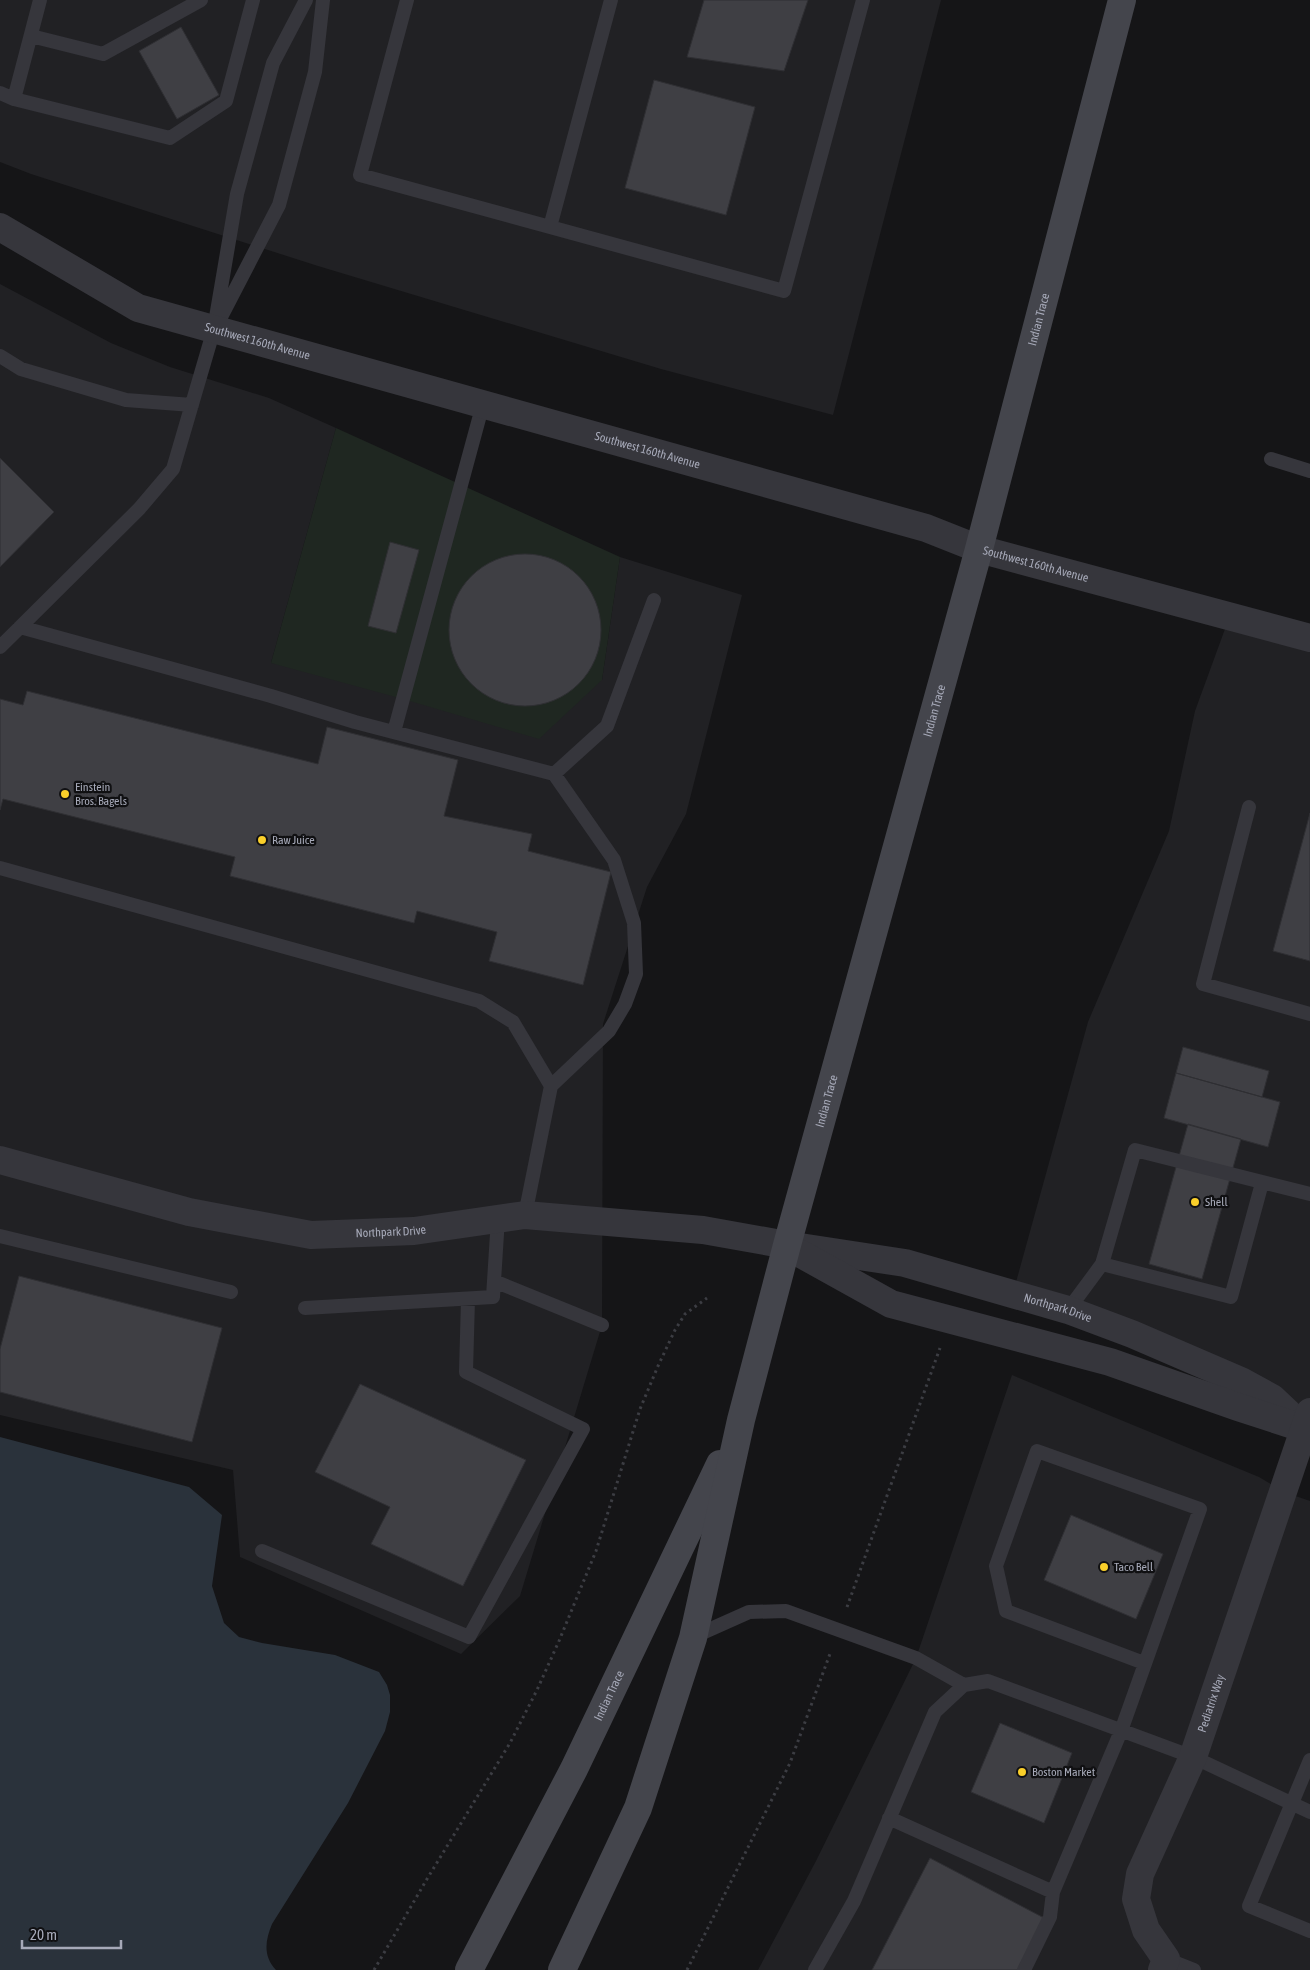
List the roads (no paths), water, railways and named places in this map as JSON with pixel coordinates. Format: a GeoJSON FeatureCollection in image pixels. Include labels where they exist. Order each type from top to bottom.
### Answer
{"type":"FeatureCollection","features":[{"type":"Feature","properties":{"kind":"street","name":"Indian Trace"},"geometry":{"type":"LineString","coordinates":[[562,1970],[638,1808],[693,1638],[742,1420],[786,1245],[980,549],[1122,0]]}},
{"type":"Feature","properties":{"kind":"street","name":"Southwest 160th Avenue"},"geometry":{"type":"LineString","coordinates":[[0,227],[138,308],[926,528],[980,549],[1310,638]]}},
{"type":"Feature","properties":{"kind":"street","name":"Northpark Drive"},"geometry":{"type":"LineString","coordinates":[[0,1160],[189,1212],[311,1235],[414,1231],[525,1215],[703,1230],[905,1263],[1068,1310],[1132,1334],[1241,1381],[1272,1398],[1308,1424]]}},
{"type":"Feature","properties":{"kind":"street","name":"Northpark Drive"},"geometry":{"type":"LineString","coordinates":[[786,1245],[891,1304],[1110,1362],[1238,1408],[1308,1424]]}},
{"type":"Feature","properties":{"kind":"street","name":"Indian Trace"},"geometry":{"type":"LineString","coordinates":[[469,1970],[574,1769],[742,1420]]}},
{"type":"Feature","properties":{"kind":"street","name":"Pediatrix Way"},"geometry":{"type":"LineString","coordinates":[[1164,1965],[1146,1930],[1136,1899],[1140,1874],[1193,1757],[1308,1424]]}},
{"type":"Feature","properties":{"kind":"lane"},"geometry":{"type":"LineString","coordinates":[[14,99],[40,0]]}},
{"type":"Feature","properties":{"kind":"lane"},"geometry":{"type":"LineString","coordinates":[[30,36],[103,54],[201,0]]}},
{"type":"Feature","properties":{"kind":"lane"},"geometry":{"type":"LineString","coordinates":[[0,93],[14,99],[170,138],[226,101],[252,0]]}},
{"type":"Feature","properties":{"kind":"lane"},"geometry":{"type":"LineString","coordinates":[[0,647],[139,509],[173,469],[214,329],[237,194],[266,91],[274,63],[306,0]]}},
{"type":"Feature","properties":{"kind":"lane"},"geometry":{"type":"LineString","coordinates":[[214,329],[279,205],[315,72],[323,0]]}},
{"type":"Feature","properties":{"kind":"lane"},"geometry":{"type":"LineString","coordinates":[[407,0],[360,175],[784,292],[863,0]]}},
{"type":"Feature","properties":{"kind":"lane"},"geometry":{"type":"LineString","coordinates":[[550,227],[611,0]]}},
{"type":"Feature","properties":{"kind":"lane"},"geometry":{"type":"LineString","coordinates":[[0,356],[21,369],[126,400],[192,405]]}},
{"type":"Feature","properties":{"kind":"lane"},"geometry":{"type":"LineString","coordinates":[[394,732],[483,404]]}},
{"type":"Feature","properties":{"kind":"lane"},"geometry":{"type":"LineString","coordinates":[[1272,459],[1310,471]]}},
{"type":"Feature","properties":{"kind":"lane"},"geometry":{"type":"LineString","coordinates":[[554,774],[607,726],[654,600]]}},
{"type":"Feature","properties":{"kind":"lane"},"geometry":{"type":"LineString","coordinates":[[20,627],[262,693],[355,722],[554,774],[614,860],[634,923],[636,974],[625,1004],[609,1030],[550,1086],[525,1215]]}},
{"type":"Feature","properties":{"kind":"lane"},"geometry":{"type":"LineString","coordinates":[[1249,807],[1203,984],[1310,1014]]}},
{"type":"Feature","properties":{"kind":"lane"},"geometry":{"type":"LineString","coordinates":[[0,868],[479,1001],[513,1022],[550,1086]]}},
{"type":"Feature","properties":{"kind":"lane"},"geometry":{"type":"LineString","coordinates":[[1068,1310],[1102,1264],[1135,1150],[1310,1194]]}},
{"type":"Feature","properties":{"kind":"lane"},"geometry":{"type":"LineString","coordinates":[[1102,1264],[1231,1297],[1262,1183]]}},
{"type":"Feature","properties":{"kind":"lane"},"geometry":{"type":"LineString","coordinates":[[304,1308],[493,1297],[498,1218]]}},
{"type":"Feature","properties":{"kind":"lane"},"geometry":{"type":"LineString","coordinates":[[0,1236],[231,1292]]}},
{"type":"Feature","properties":{"kind":"lane"},"geometry":{"type":"LineString","coordinates":[[494,1281],[602,1325]]}},
{"type":"Feature","properties":{"kind":"lane"},"geometry":{"type":"LineString","coordinates":[[262,1551],[469,1637],[583,1429],[466,1372],[468,1299]]}},
{"type":"Feature","properties":{"kind":"lane"},"geometry":{"type":"LineString","coordinates":[[1024,1970],[1050,1917],[1053,1892],[1121,1731],[1200,1509],[1037,1451],[996,1566],[1006,1611],[1144,1663]]}},
{"type":"Feature","properties":{"kind":"lane"},"geometry":{"type":"LineString","coordinates":[[693,1638],[749,1612],[786,1612],[916,1658],[964,1685]]}},
{"type":"Feature","properties":{"kind":"lane"},"geometry":{"type":"LineString","coordinates":[[815,1970],[854,1901],[935,1712],[964,1685],[988,1681],[1193,1757],[1310,1812]]}},
{"type":"Feature","properties":{"kind":"lane"},"geometry":{"type":"LineString","coordinates":[[1310,1760],[1249,1906],[1310,1931]]}},
{"type":"Feature","properties":{"kind":"lane"},"geometry":{"type":"LineString","coordinates":[[889,1818],[1053,1892]]}},
{"type":"Feature","properties":{"kind":"lane"},"geometry":{"type":"LineString","coordinates":[[1164,1965],[1194,1970]]}},
{"type":"Feature","properties":{"kind":"place","name":"Einstein Bros. Bagels"},"geometry":{"type":"Point","coordinates":[65,794]}},
{"type":"Feature","properties":{"kind":"place","name":"Raw Juice"},"geometry":{"type":"Point","coordinates":[262,840]}},
{"type":"Feature","properties":{"kind":"place","name":"Shell"},"geometry":{"type":"Point","coordinates":[1195,1202]}},
{"type":"Feature","properties":{"kind":"place","name":"Taco Bell"},"geometry":{"type":"Point","coordinates":[1104,1567]}},
{"type":"Feature","properties":{"kind":"place","name":"Boston Market"},"geometry":{"type":"Point","coordinates":[1022,1772]}}]}
